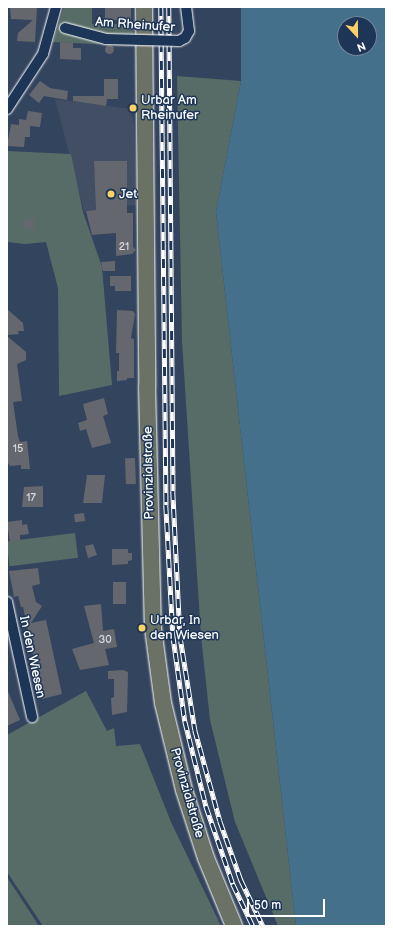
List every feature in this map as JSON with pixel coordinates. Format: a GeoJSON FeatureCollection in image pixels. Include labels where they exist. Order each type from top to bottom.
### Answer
{"type":"FeatureCollection","features":[{"type":"Feature","properties":{"kind":"main road","name":"Provinzialstraße"},"geometry":{"type":"LineString","coordinates":[[144,7],[147,387],[153,628],[164,703],[184,790],[206,858],[234,926]]}},
{"type":"Feature","properties":{"kind":"street"},"geometry":{"type":"LineString","coordinates":[[7,109],[43,54],[56,7]]}},
{"type":"Feature","properties":{"kind":"street","name":"Am Rheinufer"},"geometry":{"type":"LineString","coordinates":[[52,23],[106,39],[179,41],[185,38],[188,31],[186,7]]}},
{"type":"Feature","properties":{"kind":"street","name":"In den Wiesen"},"geometry":{"type":"LineString","coordinates":[[7,602],[32,717]]}},
{"type":"Feature","properties":{"kind":"shaded area"},"geometry":{"type":"Polygon","coordinates":[[[241,7],[386,7],[386,926],[296,926],[216,212],[241,81],[241,7]]]}},
{"type":"Feature","properties":{"kind":"shaded area"},"geometry":{"type":"Polygon","coordinates":[[[55,99],[131,109],[134,127],[136,205],[84,211],[55,99]]]}},
{"type":"Feature","properties":{"kind":"green space"},"geometry":{"type":"Polygon","coordinates":[[[64,7],[92,7],[92,24],[134,24],[133,46],[53,42],[64,7]]]}},
{"type":"Feature","properties":{"kind":"green space"},"geometry":{"type":"Polygon","coordinates":[[[177,76],[241,81],[216,212],[296,926],[278,926],[235,822],[210,720],[201,636],[182,341],[177,76]]]}},
{"type":"Feature","properties":{"kind":"green space"},"geometry":{"type":"Polygon","coordinates":[[[7,151],[71,154],[83,212],[102,267],[112,385],[59,396],[58,288],[46,242],[25,244],[7,242],[7,151]]]}},
{"type":"Feature","properties":{"kind":"green space"},"geometry":{"type":"Polygon","coordinates":[[[75,533],[78,558],[10,566],[7,541],[75,533]]]}},
{"type":"Feature","properties":{"kind":"green space"},"geometry":{"type":"Polygon","coordinates":[[[86,691],[107,731],[114,728],[116,746],[140,744],[171,822],[221,926],[43,926],[7,872],[7,735],[86,691]]]}},
{"type":"Feature","properties":{"kind":"green space"},"geometry":{"type":"Polygon","coordinates":[[[7,877],[39,926],[7,926],[7,877]]]}},
{"type":"Feature","properties":{"kind":"building"},"geometry":{"type":"Polygon","coordinates":[[[10,7],[37,7],[35,42],[17,41],[18,33],[33,20],[11,19],[10,7]]]}},
{"type":"Feature","properties":{"kind":"building"},"geometry":{"type":"Polygon","coordinates":[[[105,7],[131,7],[131,20],[105,20],[105,7]]]}},
{"type":"Feature","properties":{"kind":"building"},"geometry":{"type":"Polygon","coordinates":[[[60,42],[73,43],[73,48],[81,48],[81,60],[60,59],[60,42]]]}},
{"type":"Feature","properties":{"kind":"building"},"geometry":{"type":"Polygon","coordinates":[[[109,44],[114,49],[109,54],[104,49],[109,44]]]}},
{"type":"Feature","properties":{"kind":"building"},"geometry":{"type":"Polygon","coordinates":[[[104,79],[118,79],[118,99],[107,99],[106,106],[73,101],[73,96],[104,96],[104,79]]]}},
{"type":"Feature","properties":{"kind":"building"},"geometry":{"type":"Polygon","coordinates":[[[40,81],[50,88],[68,91],[67,100],[44,96],[39,103],[29,95],[40,81]]]}},
{"type":"Feature","properties":{"kind":"building"},"geometry":{"type":"Polygon","coordinates":[[[28,111],[42,113],[40,127],[30,126],[30,137],[25,137],[24,147],[7,146],[11,124],[19,125],[19,119],[26,120],[28,111]]]}},
{"type":"Feature","properties":{"kind":"building"},"geometry":{"type":"Polygon","coordinates":[[[94,161],[127,161],[127,213],[133,213],[133,247],[136,250],[132,254],[116,256],[116,233],[92,235],[86,211],[96,210],[94,161]]]}},
{"type":"Feature","properties":{"kind":"building"},"geometry":{"type":"Polygon","coordinates":[[[24,219],[34,219],[34,229],[24,229],[24,219]]]}},
{"type":"Feature","properties":{"kind":"building"},"geometry":{"type":"Polygon","coordinates":[[[115,261],[115,271],[103,271],[101,262],[115,261]]]}},
{"type":"Feature","properties":{"kind":"building"},"geometry":{"type":"Polygon","coordinates":[[[110,276],[131,276],[131,291],[115,291],[115,286],[110,286],[110,276]]]}},
{"type":"Feature","properties":{"kind":"building"},"geometry":{"type":"Polygon","coordinates":[[[7,309],[23,323],[24,331],[18,331],[19,334],[7,335],[7,309]]]}},
{"type":"Feature","properties":{"kind":"building"},"geometry":{"type":"Polygon","coordinates":[[[117,310],[133,311],[135,314],[131,338],[134,339],[134,378],[127,378],[127,380],[117,381],[117,371],[119,371],[119,353],[116,353],[117,310]]]}},
{"type":"Feature","properties":{"kind":"building"},"geometry":{"type":"Polygon","coordinates":[[[7,336],[26,352],[26,360],[17,364],[22,401],[13,402],[20,442],[27,441],[30,469],[21,469],[21,465],[10,466],[8,463],[7,336]]]}},
{"type":"Feature","properties":{"kind":"building"},"geometry":{"type":"Polygon","coordinates":[[[104,398],[108,414],[103,416],[111,443],[92,448],[86,429],[80,431],[78,423],[87,420],[83,404],[104,398]]]}},
{"type":"Feature","properties":{"kind":"building"},"geometry":{"type":"Polygon","coordinates":[[[125,458],[135,458],[136,484],[126,484],[125,458]]]}},
{"type":"Feature","properties":{"kind":"building"},"geometry":{"type":"Polygon","coordinates":[[[87,475],[105,475],[102,503],[83,503],[87,475]]]}},
{"type":"Feature","properties":{"kind":"building"},"geometry":{"type":"Polygon","coordinates":[[[43,486],[43,507],[22,507],[24,487],[43,486]]]}},
{"type":"Feature","properties":{"kind":"building"},"geometry":{"type":"Polygon","coordinates":[[[84,513],[85,521],[75,522],[74,514],[84,513]]]}},
{"type":"Feature","properties":{"kind":"building"},"geometry":{"type":"Polygon","coordinates":[[[22,520],[22,525],[27,524],[29,534],[20,535],[20,540],[10,542],[7,522],[22,520]]]}},
{"type":"Feature","properties":{"kind":"building"},"geometry":{"type":"Polygon","coordinates":[[[93,544],[97,555],[88,558],[85,546],[93,544]]]}},
{"type":"Feature","properties":{"kind":"building"},"geometry":{"type":"Polygon","coordinates":[[[112,549],[128,549],[128,553],[132,553],[132,560],[128,561],[128,564],[112,565],[112,549]]]}},
{"type":"Feature","properties":{"kind":"building"},"geometry":{"type":"Polygon","coordinates":[[[38,568],[40,584],[32,586],[36,602],[42,606],[31,623],[46,620],[62,694],[42,699],[23,607],[21,607],[18,596],[14,597],[9,571],[38,568]]]}},
{"type":"Feature","properties":{"kind":"building"},"geometry":{"type":"Polygon","coordinates":[[[113,582],[126,582],[126,604],[113,604],[113,582]]]}},
{"type":"Feature","properties":{"kind":"building"},"geometry":{"type":"Polygon","coordinates":[[[101,604],[103,631],[114,629],[117,647],[105,649],[109,665],[80,670],[72,649],[94,643],[84,606],[101,604]]]}},
{"type":"Feature","properties":{"kind":"building"},"geometry":{"type":"Polygon","coordinates":[[[123,670],[128,672],[127,712],[112,715],[111,698],[114,697],[114,679],[108,679],[108,671],[123,670]]]}},
{"type":"Feature","properties":{"kind":"building"},"geometry":{"type":"Polygon","coordinates":[[[7,689],[20,720],[7,726],[7,689]]]}},
{"type":"Feature","properties":{"kind":"railway"},"geometry":{"type":"LineString","coordinates":[[161,7],[166,505],[173,635],[185,721],[206,806],[233,884],[253,926]]}},
{"type":"Feature","properties":{"kind":"railway"},"geometry":{"type":"LineString","coordinates":[[169,7],[173,491],[180,635],[195,730],[220,821],[241,880],[263,926]]}},
{"type":"Feature","properties":{"kind":"place","name":"Urbar Am Rheinufer"},"geometry":{"type":"Point","coordinates":[133,108]}},
{"type":"Feature","properties":{"kind":"place","name":"Jet"},"geometry":{"type":"Point","coordinates":[111,194]}},
{"type":"Feature","properties":{"kind":"place","name":"Urbar, In den Wiesen"},"geometry":{"type":"Point","coordinates":[142,628]}}]}
